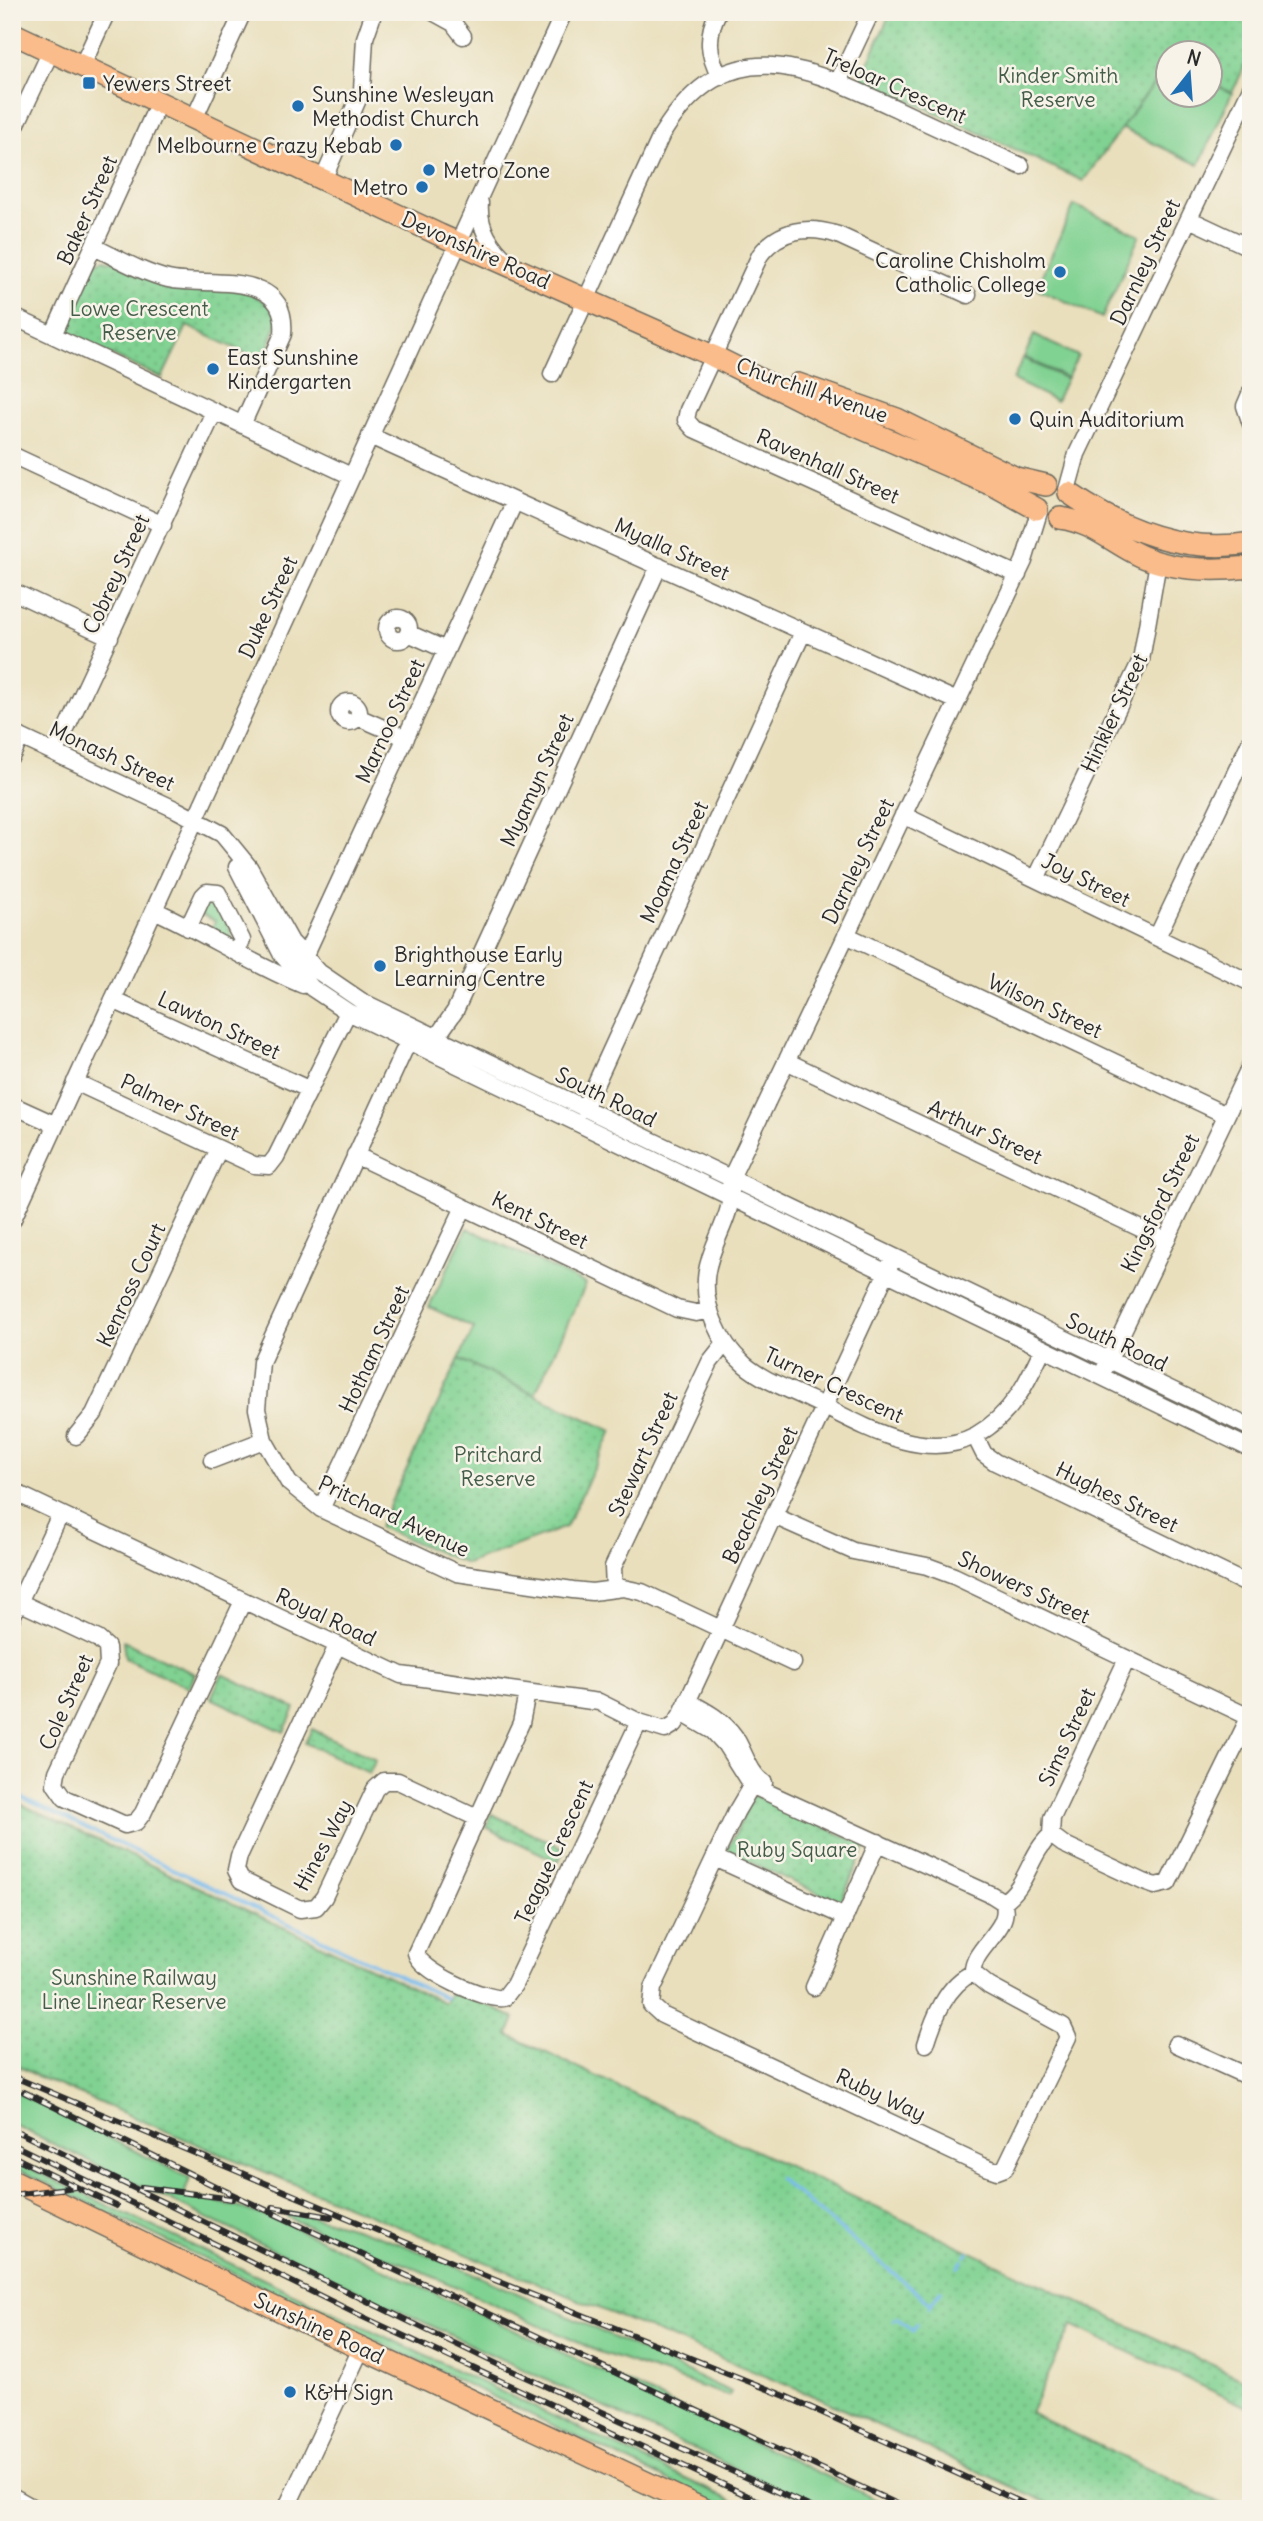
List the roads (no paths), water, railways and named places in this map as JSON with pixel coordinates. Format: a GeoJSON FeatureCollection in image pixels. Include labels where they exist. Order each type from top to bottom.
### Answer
{"type":"FeatureCollection","features":[{"type":"Feature","properties":{"kind":"main road","name":"Devonshire Road"},"geometry":{"type":"LineString","coordinates":[[12,33],[458,243],[713,356]]}},
{"type":"Feature","properties":{"kind":"main road","name":"Churchill Avenue"},"geometry":{"type":"LineString","coordinates":[[713,356],[756,367],[897,419],[1016,478],[1059,488],[1110,519],[1164,539],[1250,549]]}},
{"type":"Feature","properties":{"kind":"main road","name":"Churchill Avenue"},"geometry":{"type":"LineString","coordinates":[[713,356],[840,419],[998,487],[1048,514],[1083,522],[1134,553],[1158,562],[1193,568],[1251,567]]}},
{"type":"Feature","properties":{"kind":"main road"},"geometry":{"type":"LineString","coordinates":[[1059,488],[1071,504],[1048,514],[1038,492],[1059,488]]}},
{"type":"Feature","properties":{"kind":"main road","name":"Hinkler Street"},"geometry":{"type":"LineString","coordinates":[[1158,562],[1164,539]]}},
{"type":"Feature","properties":{"kind":"main road","name":"Sunshine Road"},"geometry":{"type":"LineString","coordinates":[[12,2180],[361,2349],[703,2509]]}},
{"type":"Feature","properties":{"kind":"street"},"geometry":{"type":"LineString","coordinates":[[82,66],[107,12]]}},
{"type":"Feature","properties":{"kind":"street"},"geometry":{"type":"LineString","coordinates":[[194,119],[243,12]]}},
{"type":"Feature","properties":{"kind":"street"},"geometry":{"type":"LineString","coordinates":[[323,180],[362,90],[365,38],[374,12]]}},
{"type":"Feature","properties":{"kind":"street"},"geometry":{"type":"LineString","coordinates":[[433,12],[453,23],[463,36]]}},
{"type":"Feature","properties":{"kind":"street","name":"Duke Street"},"geometry":{"type":"LineString","coordinates":[[12,1221],[564,12]]}},
{"type":"Feature","properties":{"kind":"street"},"geometry":{"type":"LineString","coordinates":[[718,12],[709,36],[710,59],[720,77]]}},
{"type":"Feature","properties":{"kind":"street"},"geometry":{"type":"LineString","coordinates":[[838,82],[871,12]]}},
{"type":"Feature","properties":{"kind":"street"},"geometry":{"type":"LineString","coordinates":[[12,134],[51,51]]}},
{"type":"Feature","properties":{"kind":"street","name":"Treloar Crescent"},"geometry":{"type":"LineString","coordinates":[[552,374],[662,134],[677,110],[697,90],[720,77],[749,68],[777,65],[808,70],[1021,166]]}},
{"type":"Feature","properties":{"kind":"street","name":"Darnley Street"},"geometry":{"type":"LineString","coordinates":[[1059,488],[1250,94]]}},
{"type":"Feature","properties":{"kind":"street","name":"Baker Street"},"geometry":{"type":"LineString","coordinates":[[53,335],[159,102]]}},
{"type":"Feature","properties":{"kind":"street"},"geometry":{"type":"LineString","coordinates":[[481,197],[482,228],[499,254],[516,268]]}},
{"type":"Feature","properties":{"kind":"street"},"geometry":{"type":"LineString","coordinates":[[1189,219],[1251,248]]}},
{"type":"Feature","properties":{"kind":"street"},"geometry":{"type":"LineString","coordinates":[[713,356],[760,255],[772,242],[802,229],[838,235],[968,295]]}},
{"type":"Feature","properties":{"kind":"street"},"geometry":{"type":"LineString","coordinates":[[94,247],[167,279],[228,281],[257,290],[276,301],[284,323],[283,334],[243,425]]}},
{"type":"Feature","properties":{"kind":"street"},"geometry":{"type":"LineString","coordinates":[[12,316],[351,476]]}},
{"type":"Feature","properties":{"kind":"street","name":"Ravenhall Street"},"geometry":{"type":"LineString","coordinates":[[713,356],[688,410],[686,420],[690,427],[1021,568]]}},
{"type":"Feature","properties":{"kind":"street"},"geometry":{"type":"LineString","coordinates":[[1251,392],[1245,406],[1251,424]]}},
{"type":"Feature","properties":{"kind":"street","name":"Cobrey Street"},"geometry":{"type":"LineString","coordinates":[[55,753],[214,412]]}},
{"type":"Feature","properties":{"kind":"street","name":"Myalla Street"},"geometry":{"type":"LineString","coordinates":[[370,436],[957,701]]}},
{"type":"Feature","properties":{"kind":"street"},"geometry":{"type":"LineString","coordinates":[[12,455],[163,524]]}},
{"type":"Feature","properties":{"kind":"street","name":"Marnoo Street"},"geometry":{"type":"LineString","coordinates":[[304,958],[514,501]]}},
{"type":"Feature","properties":{"kind":"street","name":"Darnley Street"},"geometry":{"type":"LineString","coordinates":[[730,1180],[1048,514]]}},
{"type":"Feature","properties":{"kind":"street","name":"Hinkler Street"},"geometry":{"type":"LineString","coordinates":[[1036,879],[1140,660],[1158,562]]}},
{"type":"Feature","properties":{"kind":"street","name":"Myamyn Street"},"geometry":{"type":"LineString","coordinates":[[436,1038],[454,1011],[659,566]]}},
{"type":"Feature","properties":{"kind":"street"},"geometry":{"type":"LineString","coordinates":[[12,591],[110,637]]}},
{"type":"Feature","properties":{"kind":"street","name":"Moama Street"},"geometry":{"type":"LineString","coordinates":[[584,1109],[803,632]]}},
{"type":"Feature","properties":{"kind":"street"},"geometry":{"type":"LineString","coordinates":[[408,633],[446,650]]}},
{"type":"Feature","properties":{"kind":"street"},"geometry":{"type":"LineString","coordinates":[[358,717],[406,738]]}},
{"type":"Feature","properties":{"kind":"street"},"geometry":{"type":"LineString","coordinates":[[12,755],[16,735]]}},
{"type":"Feature","properties":{"kind":"street","name":"Monash Street"},"geometry":{"type":"LineString","coordinates":[[16,735],[194,819]]}},
{"type":"Feature","properties":{"kind":"street"},"geometry":{"type":"LineString","coordinates":[[1157,937],[1251,740]]}},
{"type":"Feature","properties":{"kind":"street","name":"Joy Street"},"geometry":{"type":"LineString","coordinates":[[903,816],[1251,982]]}},
{"type":"Feature","properties":{"kind":"street","name":"South Road"},"geometry":{"type":"LineString","coordinates":[[194,819],[222,834],[235,847],[290,943],[304,958],[345,991],[412,1035],[733,1199],[890,1265],[1105,1368],[1251,1428]]}},
{"type":"Feature","properties":{"kind":"street","name":"South Road"},"geometry":{"type":"LineString","coordinates":[[194,819],[239,870],[282,955],[312,988]]}},
{"type":"Feature","properties":{"kind":"street"},"geometry":{"type":"LineString","coordinates":[[188,928],[203,896],[208,892],[218,893],[242,940],[237,951]]}},
{"type":"Feature","properties":{"kind":"street","name":"South Road"},"geometry":{"type":"LineString","coordinates":[[154,910],[237,951],[258,965],[312,988],[348,1012],[412,1035],[436,1038],[730,1180],[1043,1348],[1105,1368],[1251,1449]]}},
{"type":"Feature","properties":{"kind":"street","name":"Wilson Street"},"geometry":{"type":"LineString","coordinates":[[846,935],[1226,1115]]}},
{"type":"Feature","properties":{"kind":"street","name":"Lawton Street"},"geometry":{"type":"LineString","coordinates":[[113,1000],[309,1089]]}},
{"type":"Feature","properties":{"kind":"street","name":"Myamyn Street"},"geometry":{"type":"LineString","coordinates":[[452,1046],[454,1011]]}},
{"type":"Feature","properties":{"kind":"street"},"geometry":{"type":"LineString","coordinates":[[309,1089],[348,1012]]}},
{"type":"Feature","properties":{"kind":"street","name":"Pritchard Avenue"},"geometry":{"type":"LineString","coordinates":[[412,1035],[261,1362],[257,1409],[264,1440],[289,1483],[321,1509],[457,1573],[592,1592],[614,1588],[642,1592],[793,1663]]}},
{"type":"Feature","properties":{"kind":"street","name":"Arthur Street"},"geometry":{"type":"LineString","coordinates":[[786,1061],[1166,1241]]}},
{"type":"Feature","properties":{"kind":"street","name":"Kingsford Street"},"geometry":{"type":"LineString","coordinates":[[1105,1368],[1251,1064]]}},
{"type":"Feature","properties":{"kind":"street","name":"Palmer Street"},"geometry":{"type":"LineString","coordinates":[[75,1082],[254,1165],[269,1166],[309,1089]]}},
{"type":"Feature","properties":{"kind":"street"},"geometry":{"type":"LineString","coordinates":[[12,1105],[56,1125]]}},
{"type":"Feature","properties":{"kind":"street","name":"Kenross Court"},"geometry":{"type":"LineString","coordinates":[[76,1436],[94,1414],[219,1149]]}},
{"type":"Feature","properties":{"kind":"street","name":"Kent Street"},"geometry":{"type":"LineString","coordinates":[[355,1155],[677,1309],[696,1313],[710,1310]]}},
{"type":"Feature","properties":{"kind":"street"},"geometry":{"type":"LineString","coordinates":[[730,1180],[733,1199]]}},
{"type":"Feature","properties":{"kind":"street","name":"Turner Crescent"},"geometry":{"type":"LineString","coordinates":[[733,1199],[710,1250],[706,1278],[710,1310],[724,1343],[755,1373],[825,1407],[904,1441],[936,1444],[975,1436],[1005,1414],[1015,1402],[1043,1348]]}},
{"type":"Feature","properties":{"kind":"street","name":"Hotham Street"},"geometry":{"type":"LineString","coordinates":[[321,1509],[464,1206]]}},
{"type":"Feature","properties":{"kind":"street","name":"Beachley Street"},"geometry":{"type":"LineString","coordinates":[[665,1730],[675,1724],[684,1707],[890,1265]]}},
{"type":"Feature","properties":{"kind":"street","name":"Stewart Street"},"geometry":{"type":"LineString","coordinates":[[614,1588],[613,1567],[710,1362],[724,1343]]}},
{"type":"Feature","properties":{"kind":"street","name":"Hughes Street"},"geometry":{"type":"LineString","coordinates":[[975,1436],[984,1454],[995,1462],[1251,1586]]}},
{"type":"Feature","properties":{"kind":"street"},"geometry":{"type":"LineString","coordinates":[[212,1460],[264,1440]]}},
{"type":"Feature","properties":{"kind":"street","name":"Royal Road"},"geometry":{"type":"LineString","coordinates":[[12,1492],[337,1646],[411,1677],[599,1702],[639,1723],[665,1730]]}},
{"type":"Feature","properties":{"kind":"street"},"geometry":{"type":"LineString","coordinates":[[16,1610],[60,1514]]}},
{"type":"Feature","properties":{"kind":"street","name":"Showers Street"},"geometry":{"type":"LineString","coordinates":[[774,1516],[853,1552],[927,1566],[954,1576],[1250,1715]]}},
{"type":"Feature","properties":{"kind":"street","name":"Cole Street"},"geometry":{"type":"LineString","coordinates":[[16,1610],[98,1639],[107,1647],[108,1664],[57,1772],[55,1784],[65,1798],[125,1825],[136,1822],[143,1813],[243,1601]]}},
{"type":"Feature","properties":{"kind":"street","name":"Hines Way"},"geometry":{"type":"LineString","coordinates":[[337,1646],[239,1856],[236,1870],[241,1880],[300,1909],[316,1907],[323,1900],[375,1789],[389,1780],[398,1781],[477,1818]]}},
{"type":"Feature","properties":{"kind":"street","name":"Sims Street"},"geometry":{"type":"LineString","coordinates":[[1051,1835],[1052,1818],[1127,1659]]}},
{"type":"Feature","properties":{"kind":"street"},"geometry":{"type":"LineString","coordinates":[[477,1818],[521,1723],[527,1693]]}},
{"type":"Feature","properties":{"kind":"street"},"geometry":{"type":"LineString","coordinates":[[684,1707],[713,1731],[731,1741],[753,1782],[1003,1902]]}},
{"type":"Feature","properties":{"kind":"street"},"geometry":{"type":"LineString","coordinates":[[1003,1902],[1017,1892],[1040,1846],[1051,1835],[1063,1844],[1155,1886],[1168,1883],[1250,1715]]}},
{"type":"Feature","properties":{"kind":"street","name":"Teague Crescent"},"geometry":{"type":"LineString","coordinates":[[477,1818],[416,1953],[424,1967],[489,1998],[504,1998],[514,1985],[639,1723]]}},
{"type":"Feature","properties":{"kind":"street","name":"Ruby Way"},"geometry":{"type":"LineString","coordinates":[[753,1782],[653,1988],[650,1997],[655,2010],[997,2171],[1005,2168],[1011,2161],[1068,2037],[1063,2026],[989,1986],[974,1973]]}},
{"type":"Feature","properties":{"kind":"street"},"geometry":{"type":"LineString","coordinates":[[814,1987],[878,1842]]}},
{"type":"Feature","properties":{"kind":"street"},"geometry":{"type":"LineString","coordinates":[[715,1858],[845,1917]]}},
{"type":"Feature","properties":{"kind":"street"},"geometry":{"type":"LineString","coordinates":[[926,2044],[951,1990],[962,1978],[974,1973],[976,1961],[1003,1918],[1003,1902]]}},
{"type":"Feature","properties":{"kind":"street"},"geometry":{"type":"LineString","coordinates":[[1176,2044],[1251,2078]]}},
{"type":"Feature","properties":{"kind":"street"},"geometry":{"type":"LineString","coordinates":[[286,2509],[361,2349]]}},
{"type":"Feature","properties":{"kind":"street"},"geometry":{"type":"LineString","coordinates":[[12,2496],[35,2509]]}},
{"type":"Feature","properties":{"kind":"waterway"},"geometry":{"type":"LineString","coordinates":[[12,1793],[446,1998]]}},
{"type":"Feature","properties":{"kind":"waterway"},"geometry":{"type":"LineString","coordinates":[[778,2178],[931,2304]]}},
{"type":"Feature","properties":{"kind":"waterway"},"geometry":{"type":"LineString","coordinates":[[966,2256],[968,2252]]}},
{"type":"Feature","properties":{"kind":"waterway"},"geometry":{"type":"LineString","coordinates":[[958,2267],[962,2261]]}},
{"type":"Feature","properties":{"kind":"waterway"},"geometry":{"type":"LineString","coordinates":[[929,2307],[940,2291]]}},
{"type":"Feature","properties":{"kind":"waterway"},"geometry":{"type":"LineString","coordinates":[[893,2320],[897,2318],[913,2331],[917,2324]]}},
{"type":"Feature","properties":{"kind":"railway"},"geometry":{"type":"LineString","coordinates":[[12,2076],[490,2278],[785,2396],[1036,2509]]}},
{"type":"Feature","properties":{"kind":"railway"},"geometry":{"type":"LineString","coordinates":[[24,2092],[219,2188],[908,2509]]}},
{"type":"Feature","properties":{"kind":"railway"},"geometry":{"type":"LineString","coordinates":[[12,2129],[497,2364],[815,2509]]}},
{"type":"Feature","properties":{"kind":"railway"},"geometry":{"type":"LineString","coordinates":[[12,2144],[363,2317],[776,2509]]}},
{"type":"Feature","properties":{"kind":"railway"},"geometry":{"type":"LineString","coordinates":[[12,2156],[116,2206]]}},
{"type":"Feature","properties":{"kind":"railway"},"geometry":{"type":"LineString","coordinates":[[12,2195],[75,2187]]}},
{"type":"Feature","properties":{"kind":"railway"},"geometry":{"type":"LineString","coordinates":[[142,2187],[232,2199]]}},
{"type":"Feature","properties":{"kind":"railway"},"geometry":{"type":"LineString","coordinates":[[273,2207],[331,2217]]}},
{"type":"Feature","properties":{"kind":"place","name":"Yewers Street"},"geometry":{"type":"Point","coordinates":[89,83]}},
{"type":"Feature","properties":{"kind":"place","name":"Sunshine Wesleyan Methodist Church"},"geometry":{"type":"Point","coordinates":[298,106]}},
{"type":"Feature","properties":{"kind":"place","name":"Melbourne Crazy Kebab"},"geometry":{"type":"Point","coordinates":[396,145]}},
{"type":"Feature","properties":{"kind":"place","name":"Metro Zone"},"geometry":{"type":"Point","coordinates":[429,170]}},
{"type":"Feature","properties":{"kind":"place","name":"Metro"},"geometry":{"type":"Point","coordinates":[422,187]}},
{"type":"Feature","properties":{"kind":"place","name":"Caroline Chisholm Catholic College"},"geometry":{"type":"Point","coordinates":[1060,272]}},
{"type":"Feature","properties":{"kind":"place","name":"East Sunshine Kindergarten"},"geometry":{"type":"Point","coordinates":[213,369]}},
{"type":"Feature","properties":{"kind":"place","name":"Quin Auditorium"},"geometry":{"type":"Point","coordinates":[1015,419]}},
{"type":"Feature","properties":{"kind":"place","name":"Brighthouse Early Learning Centre"},"geometry":{"type":"Point","coordinates":[380,966]}},
{"type":"Feature","properties":{"kind":"place","name":"K&H Sign"},"geometry":{"type":"Point","coordinates":[290,2392]}},
{"type":"Feature","properties":{"kind":"park label","name":"Kinder Smith Reserve"},"geometry":{"type":"Point","coordinates":[1058,87]}},
{"type":"Feature","properties":{"kind":"park label","name":"Lowe Crescent Reserve"},"geometry":{"type":"Point","coordinates":[139,320]}},
{"type":"Feature","properties":{"kind":"park label","name":"Pritchard Reserve"},"geometry":{"type":"Point","coordinates":[498,1466]}},
{"type":"Feature","properties":{"kind":"park label","name":"Ruby Square"},"geometry":{"type":"Point","coordinates":[797,1849]}},
{"type":"Feature","properties":{"kind":"park label","name":"Sunshine Railway Line Linear Reserve"},"geometry":{"type":"Point","coordinates":[134,1989]}}]}
